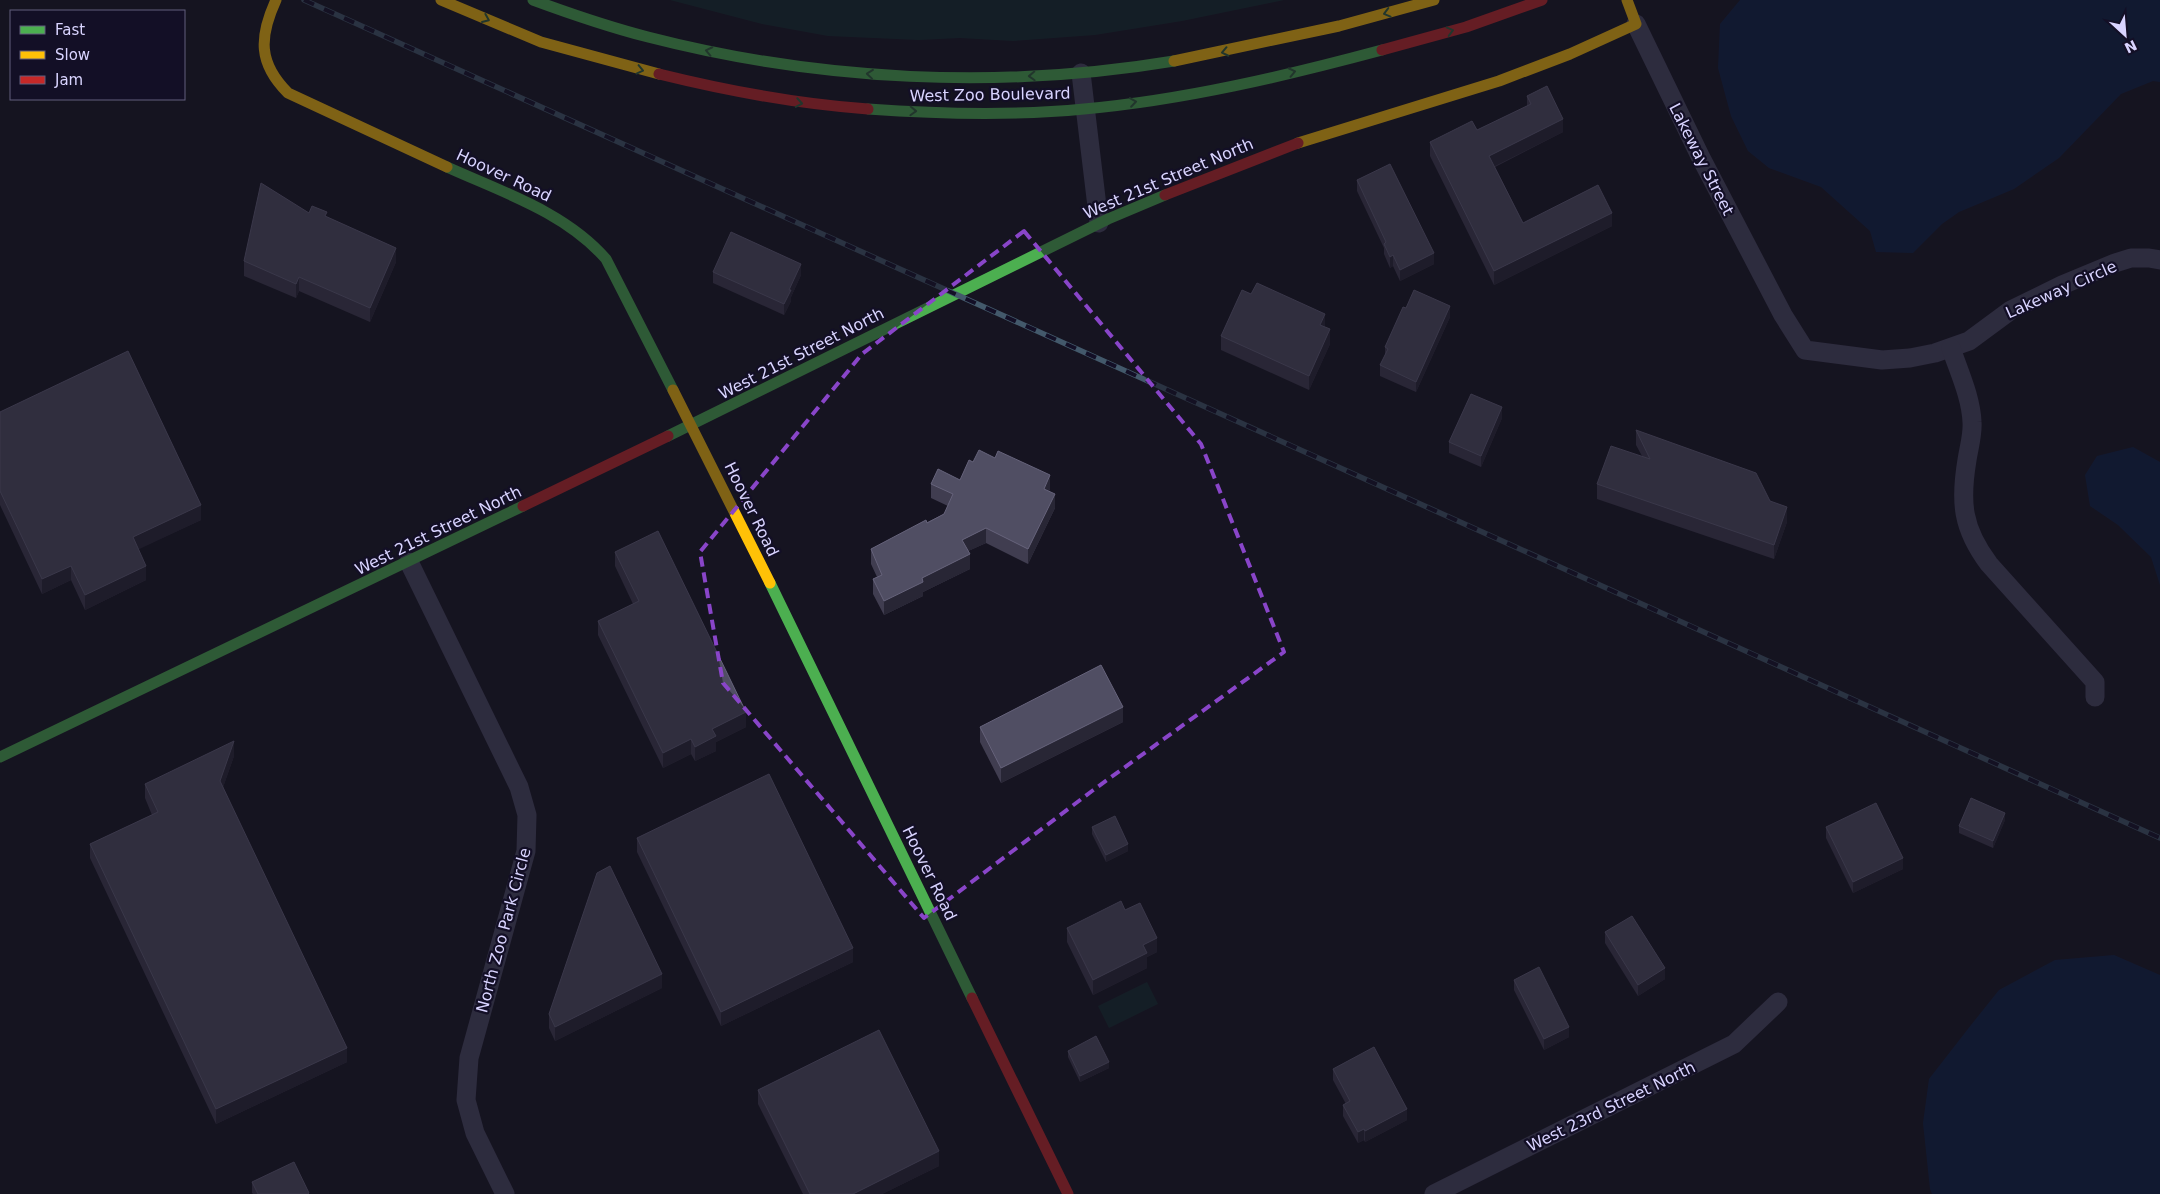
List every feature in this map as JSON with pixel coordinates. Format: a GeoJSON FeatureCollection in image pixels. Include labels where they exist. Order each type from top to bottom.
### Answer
{"type":"FeatureCollection","features":[{"type":"Feature","properties":{"kind":"street","name":"Hoover Road"},"geometry":{"type":"LineString","coordinates":[[276,0],[268,15],[263,32],[263,46],[266,61],[272,75],[282,88],[300,100],[558,218],[592,242],[606,259],[692,426],[1068,1194]]}},
{"type":"Feature","properties":{"kind":"street","name":"West Zoo Boulevard"},"geometry":{"type":"LineString","coordinates":[[441,0],[541,42],[632,68],[724,90],[805,104],[894,111],[984,113],[1084,109],[1196,93],[1330,64],[1466,26],[1542,0]]}},
{"type":"Feature","properties":{"kind":"street","name":"West Zoo Boulevard"},"geometry":{"type":"LineString","coordinates":[[533,0],[597,22],[673,43],[748,59],[808,68],[895,77],[974,78],[1081,73],[1222,53],[1332,28],[1434,0]]}},
{"type":"Feature","properties":{"kind":"street","name":"Lakeway Street"},"geometry":{"type":"LineString","coordinates":[[1627,0],[1636,24],[1700,156],[1783,315]]}},
{"type":"Feature","properties":{"kind":"street","name":"West 21st Street North"},"geometry":{"type":"LineString","coordinates":[[0,758],[692,426],[1099,223],[1197,181],[1308,139],[1499,80],[1570,54],[1636,24]]}},
{"type":"Feature","properties":{"kind":"street"},"geometry":{"type":"LineString","coordinates":[[1081,73],[1099,223]]}},
{"type":"Feature","properties":{"kind":"street","name":"Lakeway Circle"},"geometry":{"type":"LineString","coordinates":[[1783,315],[1805,350],[1882,360],[1910,358],[1951,348],[1970,341],[2011,310],[2062,285],[2131,258],[2160,260]]}},
{"type":"Feature","properties":{"kind":"street"},"geometry":{"type":"LineString","coordinates":[[1951,348],[1971,406],[1971,435],[1962,488],[1963,509],[1968,528],[1977,548],[1989,564],[2094,682],[2095,697]]}},
{"type":"Feature","properties":{"kind":"street","name":"North Zoo Park Circle"},"geometry":{"type":"LineString","coordinates":[[409,562],[519,787],[527,815],[526,851],[470,1058],[466,1100],[475,1132],[504,1194]]}},
{"type":"Feature","properties":{"kind":"street","name":"West 23rd Street North"},"geometry":{"type":"LineString","coordinates":[[1434,1194],[1734,1044],[1778,1002]]}},
{"type":"Feature","properties":{"kind":"highlighted area"},"geometry":{"type":"Polygon","coordinates":[[[1024,231],[1201,444],[1284,652],[1092,791],[924,918],[723,683],[700,552],[862,354],[1024,231]]]}},
{"type":"Feature","properties":{"kind":"green space"},"geometry":{"type":"Polygon","coordinates":[[[670,0],[1284,0],[1182,21],[1095,35],[1013,41],[960,38],[919,40],[828,36],[762,24],[670,0]]]}},
{"type":"Feature","properties":{"kind":"green space"},"geometry":{"type":"Polygon","coordinates":[[[1147,982],[1158,1004],[1109,1028],[1098,1006],[1147,982]]]}},
{"type":"Feature","properties":{"kind":"water"},"geometry":{"type":"Polygon","coordinates":[[[1740,0],[2160,0],[2160,82],[2153,81],[2121,94],[2059,158],[2014,189],[1959,212],[1942,224],[1913,253],[1876,252],[1870,231],[1821,187],[1769,168],[1748,151],[1731,116],[1718,68],[1720,24],[1740,0]]]}},
{"type":"Feature","properties":{"kind":"water"},"geometry":{"type":"Polygon","coordinates":[[[2133,447],[2160,462],[2160,585],[2151,557],[2118,525],[2090,506],[2085,475],[2097,456],[2133,447]]]}},
{"type":"Feature","properties":{"kind":"water"},"geometry":{"type":"Polygon","coordinates":[[[2114,955],[2160,975],[2160,1194],[1932,1194],[1923,1123],[1929,1079],[1999,990],[2055,960],[2114,955]]]}},
{"type":"Feature","properties":{"kind":"building"},"geometry":{"type":"Polygon","coordinates":[[[1547,86],[1563,119],[1489,156],[1523,223],[1598,185],[1612,213],[1494,271],[1430,142],[1472,121],[1477,130],[1531,104],[1527,96],[1547,86]]]}},
{"type":"Feature","properties":{"kind":"building"},"geometry":{"type":"Polygon","coordinates":[[[1390,164],[1434,253],[1400,270],[1393,255],[1390,257],[1384,244],[1386,242],[1357,180],[1390,164]]]}},
{"type":"Feature","properties":{"kind":"building"},"geometry":{"type":"Polygon","coordinates":[[[261,183],[309,213],[312,206],[327,212],[325,216],[396,248],[370,308],[299,277],[296,284],[244,261],[261,183]]]}},
{"type":"Feature","properties":{"kind":"building"},"geometry":{"type":"Polygon","coordinates":[[[731,232],[801,264],[784,304],[713,272],[731,232]]]}},
{"type":"Feature","properties":{"kind":"building"},"geometry":{"type":"Polygon","coordinates":[[[1257,283],[1325,314],[1320,325],[1330,329],[1309,376],[1221,336],[1242,290],[1251,294],[1257,283]]]}},
{"type":"Feature","properties":{"kind":"building"},"geometry":{"type":"Polygon","coordinates":[[[1414,290],[1450,306],[1416,382],[1380,365],[1388,349],[1385,347],[1403,307],[1406,308],[1414,290]]]}},
{"type":"Feature","properties":{"kind":"building"},"geometry":{"type":"Polygon","coordinates":[[[128,351],[201,505],[133,537],[146,566],[85,595],[71,566],[42,579],[0,491],[0,412],[128,351]]]}},
{"type":"Feature","properties":{"kind":"building"},"geometry":{"type":"Polygon","coordinates":[[[1471,394],[1502,407],[1481,456],[1449,442],[1471,394]]]}},
{"type":"Feature","properties":{"kind":"building"},"geometry":{"type":"Polygon","coordinates":[[[1636,430],[1756,473],[1770,501],[1787,507],[1774,545],[1597,484],[1611,446],[1650,459],[1636,430]]]}},
{"type":"Feature","properties":{"kind":"building"},"geometry":{"type":"Polygon","coordinates":[[[979,450],[995,458],[998,451],[1050,475],[1044,489],[1055,494],[1028,549],[986,528],[962,540],[970,554],[922,578],[923,582],[884,601],[873,579],[882,575],[871,549],[926,520],[927,523],[944,514],[953,494],[931,484],[938,469],[960,480],[969,460],[973,462],[979,450]]]}},
{"type":"Feature","properties":{"kind":"building"},"geometry":{"type":"Polygon","coordinates":[[[658,531],[746,712],[712,729],[716,736],[695,747],[691,739],[663,753],[598,621],[639,601],[615,552],[658,531]]]}},
{"type":"Feature","properties":{"kind":"building"},"geometry":{"type":"Polygon","coordinates":[[[1101,665],[1123,707],[1001,768],[980,727],[1101,665]]]}},
{"type":"Feature","properties":{"kind":"building"},"geometry":{"type":"Polygon","coordinates":[[[234,741],[220,781],[347,1048],[216,1109],[90,844],[158,812],[145,784],[234,741]]]}},
{"type":"Feature","properties":{"kind":"building"},"geometry":{"type":"Polygon","coordinates":[[[769,774],[853,948],[721,1012],[637,838],[769,774]]]}},
{"type":"Feature","properties":{"kind":"building"},"geometry":{"type":"Polygon","coordinates":[[[1971,798],[2005,813],[1993,841],[1959,826],[1971,798]]]}},
{"type":"Feature","properties":{"kind":"building"},"geometry":{"type":"Polygon","coordinates":[[[1876,803],[1903,858],[1853,882],[1826,827],[1876,803]]]}},
{"type":"Feature","properties":{"kind":"building"},"geometry":{"type":"Polygon","coordinates":[[[1115,816],[1128,844],[1106,855],[1092,827],[1115,816]]]}},
{"type":"Feature","properties":{"kind":"building"},"geometry":{"type":"Polygon","coordinates":[[[610,866],[662,974],[555,1027],[549,1014],[597,873],[610,866]]]}},
{"type":"Feature","properties":{"kind":"building"},"geometry":{"type":"Polygon","coordinates":[[[1121,901],[1125,910],[1140,903],[1157,938],[1143,945],[1147,953],[1093,980],[1067,928],[1121,901]]]}},
{"type":"Feature","properties":{"kind":"building"},"geometry":{"type":"Polygon","coordinates":[[[1632,916],[1665,968],[1638,985],[1605,932],[1632,916]]]}},
{"type":"Feature","properties":{"kind":"building"},"geometry":{"type":"Polygon","coordinates":[[[1539,967],[1569,1027],[1544,1039],[1514,980],[1539,967]]]}},
{"type":"Feature","properties":{"kind":"building"},"geometry":{"type":"Polygon","coordinates":[[[879,1030],[939,1151],[853,1194],[810,1194],[758,1090],[879,1030]]]}},
{"type":"Feature","properties":{"kind":"building"},"geometry":{"type":"Polygon","coordinates":[[[1096,1036],[1109,1062],[1080,1076],[1068,1051],[1096,1036]]]}},
{"type":"Feature","properties":{"kind":"building"},"geometry":{"type":"Polygon","coordinates":[[[1374,1047],[1407,1109],[1365,1131],[1364,1129],[1358,1132],[1343,1105],[1350,1101],[1333,1069],[1374,1047]]]}},
{"type":"Feature","properties":{"kind":"building"},"geometry":{"type":"Polygon","coordinates":[[[294,1162],[308,1194],[258,1194],[252,1182],[294,1162]]]}},
{"type":"Feature","properties":{"kind":"railway"},"geometry":{"type":"LineString","coordinates":[[304,0],[2160,838]]}},
{"type":"Feature","properties":{"kind":"traffic: fast"},"geometry":{"type":"LineString","coordinates":[[533,0],[590,20],[648,37],[713,52],[844,72],[976,78],[1042,76],[1174,61]]}},
{"type":"Feature","properties":{"kind":"traffic: fast"},"geometry":{"type":"LineString","coordinates":[[868,109],[949,113],[1003,113],[1057,111],[1122,105],[1234,86],[1382,50]]}},
{"type":"Feature","properties":{"kind":"traffic: fast"},"geometry":{"type":"LineString","coordinates":[[447,167],[532,205],[572,228],[590,243],[606,259],[673,390]]}},
{"type":"Feature","properties":{"kind":"traffic: fast"},"geometry":{"type":"LineString","coordinates":[[668,436],[1108,219],[1165,195]]}},
{"type":"Feature","properties":{"kind":"traffic: fast"},"geometry":{"type":"LineString","coordinates":[[0,757],[523,506]]}},
{"type":"Feature","properties":{"kind":"traffic: fast"},"geometry":{"type":"LineString","coordinates":[[770,583],[972,998]]}},
{"type":"Feature","properties":{"kind":"traffic: slow"},"geometry":{"type":"LineString","coordinates":[[276,0],[266,26],[264,49],[271,71],[288,93],[447,167]]}},
{"type":"Feature","properties":{"kind":"traffic: slow"},"geometry":{"type":"LineString","coordinates":[[441,0],[541,42],[659,74]]}},
{"type":"Feature","properties":{"kind":"traffic: slow"},"geometry":{"type":"LineString","coordinates":[[1174,61],[1339,26],[1434,0]]}},
{"type":"Feature","properties":{"kind":"traffic: slow"},"geometry":{"type":"LineString","coordinates":[[1298,143],[1499,81],[1570,54],[1636,24],[1627,0]]}},
{"type":"Feature","properties":{"kind":"traffic: slow"},"geometry":{"type":"LineString","coordinates":[[673,390],[770,583]]}},
{"type":"Feature","properties":{"kind":"traffic: jam"},"geometry":{"type":"LineString","coordinates":[[1382,50],[1466,27],[1542,0]]}},
{"type":"Feature","properties":{"kind":"traffic: jam"},"geometry":{"type":"LineString","coordinates":[[659,74],[763,96],[815,104],[868,109]]}},
{"type":"Feature","properties":{"kind":"traffic: jam"},"geometry":{"type":"LineString","coordinates":[[1165,195],[1298,143]]}},
{"type":"Feature","properties":{"kind":"traffic: jam"},"geometry":{"type":"LineString","coordinates":[[523,506],[668,436]]}},
{"type":"Feature","properties":{"kind":"traffic: jam"},"geometry":{"type":"LineString","coordinates":[[972,998],[1068,1194]]}}]}
